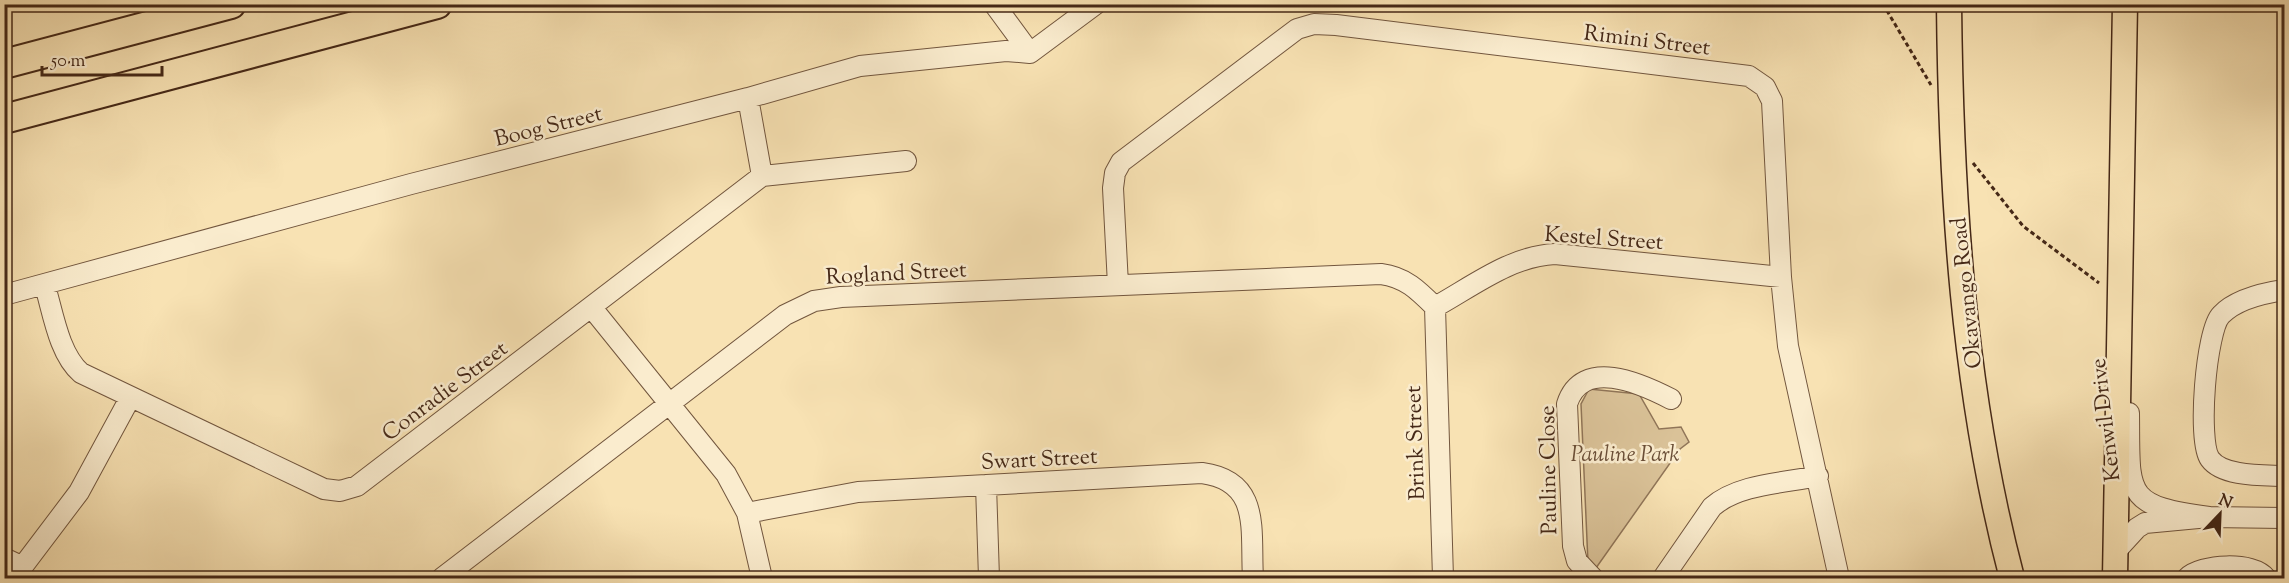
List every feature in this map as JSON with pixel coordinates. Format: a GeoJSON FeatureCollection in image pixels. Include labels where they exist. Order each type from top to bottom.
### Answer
{"type":"FeatureCollection","features":[{"type":"Feature","properties":{"kind":"highway"},"geometry":{"type":"LineString","coordinates":[[6,63],[231,4]]}},
{"type":"Feature","properties":{"kind":"highway"},"geometry":{"type":"LineString","coordinates":[[4,119],[437,4]]}},
{"type":"Feature","properties":{"kind":"main road","name":"Okavango Road"},"geometry":{"type":"LineString","coordinates":[[1950,4],[1953,140],[1967,330],[1982,429],[2012,579]]}},
{"type":"Feature","properties":{"kind":"main road"},"geometry":{"type":"LineString","coordinates":[[2115,579],[2125,4]]}},
{"type":"Feature","properties":{"kind":"street"},"geometry":{"type":"LineString","coordinates":[[994,4],[1030,53],[1096,4]]}},
{"type":"Feature","properties":{"kind":"street","name":"Rimini Street"},"geometry":{"type":"LineString","coordinates":[[1118,285],[1113,188],[1115,173],[1121,162],[1297,29],[1314,24],[1749,76],[1765,87],[1772,100],[1781,277],[1788,346],[1839,579]]}},
{"type":"Feature","properties":{"kind":"street","name":"Boog Street"},"geometry":{"type":"LineString","coordinates":[[4,296],[411,184],[748,98],[878,62],[1006,51],[1030,53]]}},
{"type":"Feature","properties":{"kind":"street"},"geometry":{"type":"LineString","coordinates":[[748,98],[762,176],[906,161]]}},
{"type":"Feature","properties":{"kind":"street","name":"Conradie Street"},"geometry":{"type":"LineString","coordinates":[[45,286],[66,352],[74,367],[130,398],[324,489],[340,491],[357,486],[762,176]]}},
{"type":"Feature","properties":{"kind":"street","name":"Kestel Street"},"geometry":{"type":"LineString","coordinates":[[1435,307],[1522,258],[1538,254],[1781,277]]}},
{"type":"Feature","properties":{"kind":"street","name":"Rogland Street"},"geometry":{"type":"LineString","coordinates":[[442,579],[785,315],[814,301],[841,297],[1381,274],[1401,278],[1435,307]]}},
{"type":"Feature","properties":{"kind":"street"},"geometry":{"type":"LineString","coordinates":[[2284,290],[2260,294],[2235,305],[2222,313],[2215,322],[2210,346],[2206,394],[2205,448],[2210,459],[2219,467],[2233,471],[2284,476]]}},
{"type":"Feature","properties":{"kind":"street","name":"Brink Street"},"geometry":{"type":"LineString","coordinates":[[1435,307],[1443,579]]}},
{"type":"Feature","properties":{"kind":"street"},"geometry":{"type":"LineString","coordinates":[[592,308],[726,474],[747,513],[762,579]]}},
{"type":"Feature","properties":{"kind":"street","name":"Kenwil Drive"},"geometry":{"type":"LineString","coordinates":[[2118,336],[2129,400],[2130,467],[2138,494],[2156,508],[2209,516],[2284,518]]}},
{"type":"Feature","properties":{"kind":"street","name":"Pauline Close"},"geometry":{"type":"LineString","coordinates":[[1593,579],[1577,561],[1573,546],[1567,404],[1570,393],[1585,379],[1597,377],[1642,384],[1671,399]]}},
{"type":"Feature","properties":{"kind":"street"},"geometry":{"type":"LineString","coordinates":[[4,558],[19,573],[79,492],[130,398]]}},
{"type":"Feature","properties":{"kind":"street","name":"Swart Street"},"geometry":{"type":"LineString","coordinates":[[747,513],[858,492],[1202,473],[1220,476],[1232,482],[1242,492],[1248,506],[1253,579]]}},
{"type":"Feature","properties":{"kind":"street"},"geometry":{"type":"LineString","coordinates":[[1663,579],[1712,507],[1722,498],[1735,492],[1818,477]]}},
{"type":"Feature","properties":{"kind":"street"},"geometry":{"type":"LineString","coordinates":[[986,485],[988,579]]}},
{"type":"Feature","properties":{"kind":"street","name":"Kenwil Drive"},"geometry":{"type":"LineString","coordinates":[[2115,552],[2127,537],[2145,523],[2209,516]]}},
{"type":"Feature","properties":{"kind":"street"},"geometry":{"type":"LineString","coordinates":[[2187,579],[2198,571],[2247,566],[2259,572],[2265,579]]}},
{"type":"Feature","properties":{"kind":"path"},"geometry":{"type":"LineString","coordinates":[[1883,4],[1933,88]]}},
{"type":"Feature","properties":{"kind":"path"},"geometry":{"type":"LineString","coordinates":[[1953,140],[2023,226],[2098,280],[2102,291]]}},
{"type":"Feature","properties":{"kind":"green space","name":"Pauline Park"},"geometry":{"type":"Polygon","coordinates":[[[1589,389],[1639,394],[1659,429],[1681,427],[1689,442],[1680,449],[1596,568],[1588,563],[1581,404],[1589,389]]]}}]}
